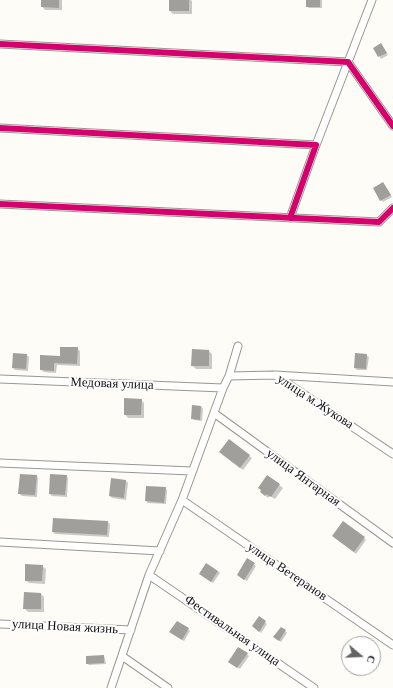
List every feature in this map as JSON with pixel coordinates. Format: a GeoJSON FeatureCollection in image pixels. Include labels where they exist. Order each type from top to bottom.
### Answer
{"type":"FeatureCollection","features":[{"type":"Feature","properties":{"kind":"street"},"geometry":{"type":"LineString","coordinates":[[290,218],[316,145],[372,0]]}},
{"type":"Feature","properties":{"kind":"street"},"geometry":{"type":"LineString","coordinates":[[0,44],[348,62]]}},
{"type":"Feature","properties":{"kind":"street"},"geometry":{"type":"LineString","coordinates":[[348,62],[393,126]]}},
{"type":"Feature","properties":{"kind":"street"},"geometry":{"type":"LineString","coordinates":[[0,128],[316,145]]}},
{"type":"Feature","properties":{"kind":"street"},"geometry":{"type":"LineString","coordinates":[[0,204],[378,222],[393,208]]}},
{"type":"Feature","properties":{"kind":"street"},"geometry":{"type":"LineString","coordinates":[[111,688],[149,575],[182,500],[223,388],[229,376],[238,346]]}},
{"type":"Feature","properties":{"kind":"street"},"geometry":{"type":"LineString","coordinates":[[275,375],[393,382]]}},
{"type":"Feature","properties":{"kind":"street","name":"улица м.Жукова"},"geometry":{"type":"LineString","coordinates":[[229,376],[275,375],[393,454]]}},
{"type":"Feature","properties":{"kind":"street","name":"Медовая улица"},"geometry":{"type":"LineString","coordinates":[[0,379],[223,388]]}},
{"type":"Feature","properties":{"kind":"street","name":"улица Янтарная"},"geometry":{"type":"LineString","coordinates":[[214,413],[393,543]]}},
{"type":"Feature","properties":{"kind":"street"},"geometry":{"type":"LineString","coordinates":[[0,463],[192,471]]}},
{"type":"Feature","properties":{"kind":"street","name":"улица Ветеранов"},"geometry":{"type":"LineString","coordinates":[[182,500],[393,645]]}},
{"type":"Feature","properties":{"kind":"street"},"geometry":{"type":"LineString","coordinates":[[0,542],[160,551]]}},
{"type":"Feature","properties":{"kind":"street","name":"Фестивальная улица"},"geometry":{"type":"LineString","coordinates":[[149,575],[314,688]]}},
{"type":"Feature","properties":{"kind":"street","name":"улица Новая жизнь"},"geometry":{"type":"LineString","coordinates":[[0,624],[131,630]]}},
{"type":"Feature","properties":{"kind":"street"},"geometry":{"type":"LineString","coordinates":[[122,656],[168,688]]}},
{"type":"Feature","properties":{"kind":"building"},"geometry":{"type":"Polygon","coordinates":[[[41,0],[59,0],[59,8],[41,7],[41,0]]]}},
{"type":"Feature","properties":{"kind":"building"},"geometry":{"type":"Polygon","coordinates":[[[169,0],[189,0],[189,11],[169,11],[169,0]]]}},
{"type":"Feature","properties":{"kind":"building"},"geometry":{"type":"Polygon","coordinates":[[[306,0],[320,0],[320,7],[306,7],[306,0]]]}},
{"type":"Feature","properties":{"kind":"building"},"geometry":{"type":"Polygon","coordinates":[[[381,43],[387,53],[378,57],[373,48],[381,43]]]}},
{"type":"Feature","properties":{"kind":"building"},"geometry":{"type":"Polygon","coordinates":[[[383,182],[391,195],[380,201],[373,188],[383,182]]]}},
{"type":"Feature","properties":{"kind":"building"},"geometry":{"type":"Polygon","coordinates":[[[60,347],[78,347],[77,364],[54,363],[54,371],[40,370],[40,355],[60,356],[60,347]]]}},
{"type":"Feature","properties":{"kind":"building"},"geometry":{"type":"Polygon","coordinates":[[[192,349],[209,350],[209,366],[191,366],[192,349]]]}},
{"type":"Feature","properties":{"kind":"building"},"geometry":{"type":"Polygon","coordinates":[[[13,353],[27,354],[26,369],[12,368],[13,353]]]}},
{"type":"Feature","properties":{"kind":"building"},"geometry":{"type":"Polygon","coordinates":[[[355,353],[367,354],[366,369],[354,368],[355,353]]]}},
{"type":"Feature","properties":{"kind":"building"},"geometry":{"type":"Polygon","coordinates":[[[124,398],[142,399],[141,415],[124,415],[124,398]]]}},
{"type":"Feature","properties":{"kind":"building"},"geometry":{"type":"Polygon","coordinates":[[[192,405],[201,406],[200,420],[191,419],[192,405]]]}},
{"type":"Feature","properties":{"kind":"building"},"geometry":{"type":"Polygon","coordinates":[[[229,439],[250,455],[240,468],[219,452],[229,439]]]}},
{"type":"Feature","properties":{"kind":"building"},"geometry":{"type":"Polygon","coordinates":[[[20,474],[37,475],[35,495],[18,494],[20,474]]]}},
{"type":"Feature","properties":{"kind":"building"},"geometry":{"type":"Polygon","coordinates":[[[50,474],[67,475],[65,495],[49,494],[50,474]]]}},
{"type":"Feature","properties":{"kind":"building"},"geometry":{"type":"Polygon","coordinates":[[[267,475],[280,484],[271,497],[266,494],[265,496],[258,488],[267,475]]]}},
{"type":"Feature","properties":{"kind":"building"},"geometry":{"type":"Polygon","coordinates":[[[111,478],[126,480],[124,498],[109,496],[111,478]]]}},
{"type":"Feature","properties":{"kind":"building"},"geometry":{"type":"Polygon","coordinates":[[[146,486],[166,487],[164,503],[145,501],[146,486]]]}},
{"type":"Feature","properties":{"kind":"building"},"geometry":{"type":"Polygon","coordinates":[[[53,518],[108,521],[107,535],[52,532],[53,518]]]}},
{"type":"Feature","properties":{"kind":"building"},"geometry":{"type":"Polygon","coordinates":[[[343,521],[365,537],[354,552],[332,536],[343,521]]]}},
{"type":"Feature","properties":{"kind":"building"},"geometry":{"type":"Polygon","coordinates":[[[247,558],[255,563],[244,580],[237,575],[247,558]]]}},
{"type":"Feature","properties":{"kind":"building"},"geometry":{"type":"Polygon","coordinates":[[[206,563],[218,571],[211,582],[199,574],[206,563]]]}},
{"type":"Feature","properties":{"kind":"building"},"geometry":{"type":"Polygon","coordinates":[[[25,564],[43,565],[42,581],[25,581],[25,564]]]}},
{"type":"Feature","properties":{"kind":"building"},"geometry":{"type":"Polygon","coordinates":[[[24,592],[41,593],[41,609],[23,609],[24,592]]]}},
{"type":"Feature","properties":{"kind":"building"},"geometry":{"type":"Polygon","coordinates":[[[259,616],[266,621],[259,632],[252,626],[259,616]]]}},
{"type":"Feature","properties":{"kind":"building"},"geometry":{"type":"Polygon","coordinates":[[[177,621],[189,628],[182,640],[169,632],[177,621]]]}},
{"type":"Feature","properties":{"kind":"building"},"geometry":{"type":"Polygon","coordinates":[[[281,627],[286,630],[279,641],[273,637],[281,627]]]}},
{"type":"Feature","properties":{"kind":"building"},"geometry":{"type":"Polygon","coordinates":[[[238,647],[248,653],[237,668],[228,662],[238,647]]]}},
{"type":"Feature","properties":{"kind":"building"},"geometry":{"type":"Polygon","coordinates":[[[104,655],[104,663],[86,664],[86,656],[104,655]]]}},
{"type":"Feature","properties":{"kind":"cycle path"},"geometry":{"type":"LineString","coordinates":[[0,44],[348,62],[393,126]]}},
{"type":"Feature","properties":{"kind":"cycle path"},"geometry":{"type":"LineString","coordinates":[[0,128],[316,145],[290,218]]}},
{"type":"Feature","properties":{"kind":"cycle path"},"geometry":{"type":"LineString","coordinates":[[0,204],[379,222],[393,208]]}}]}
